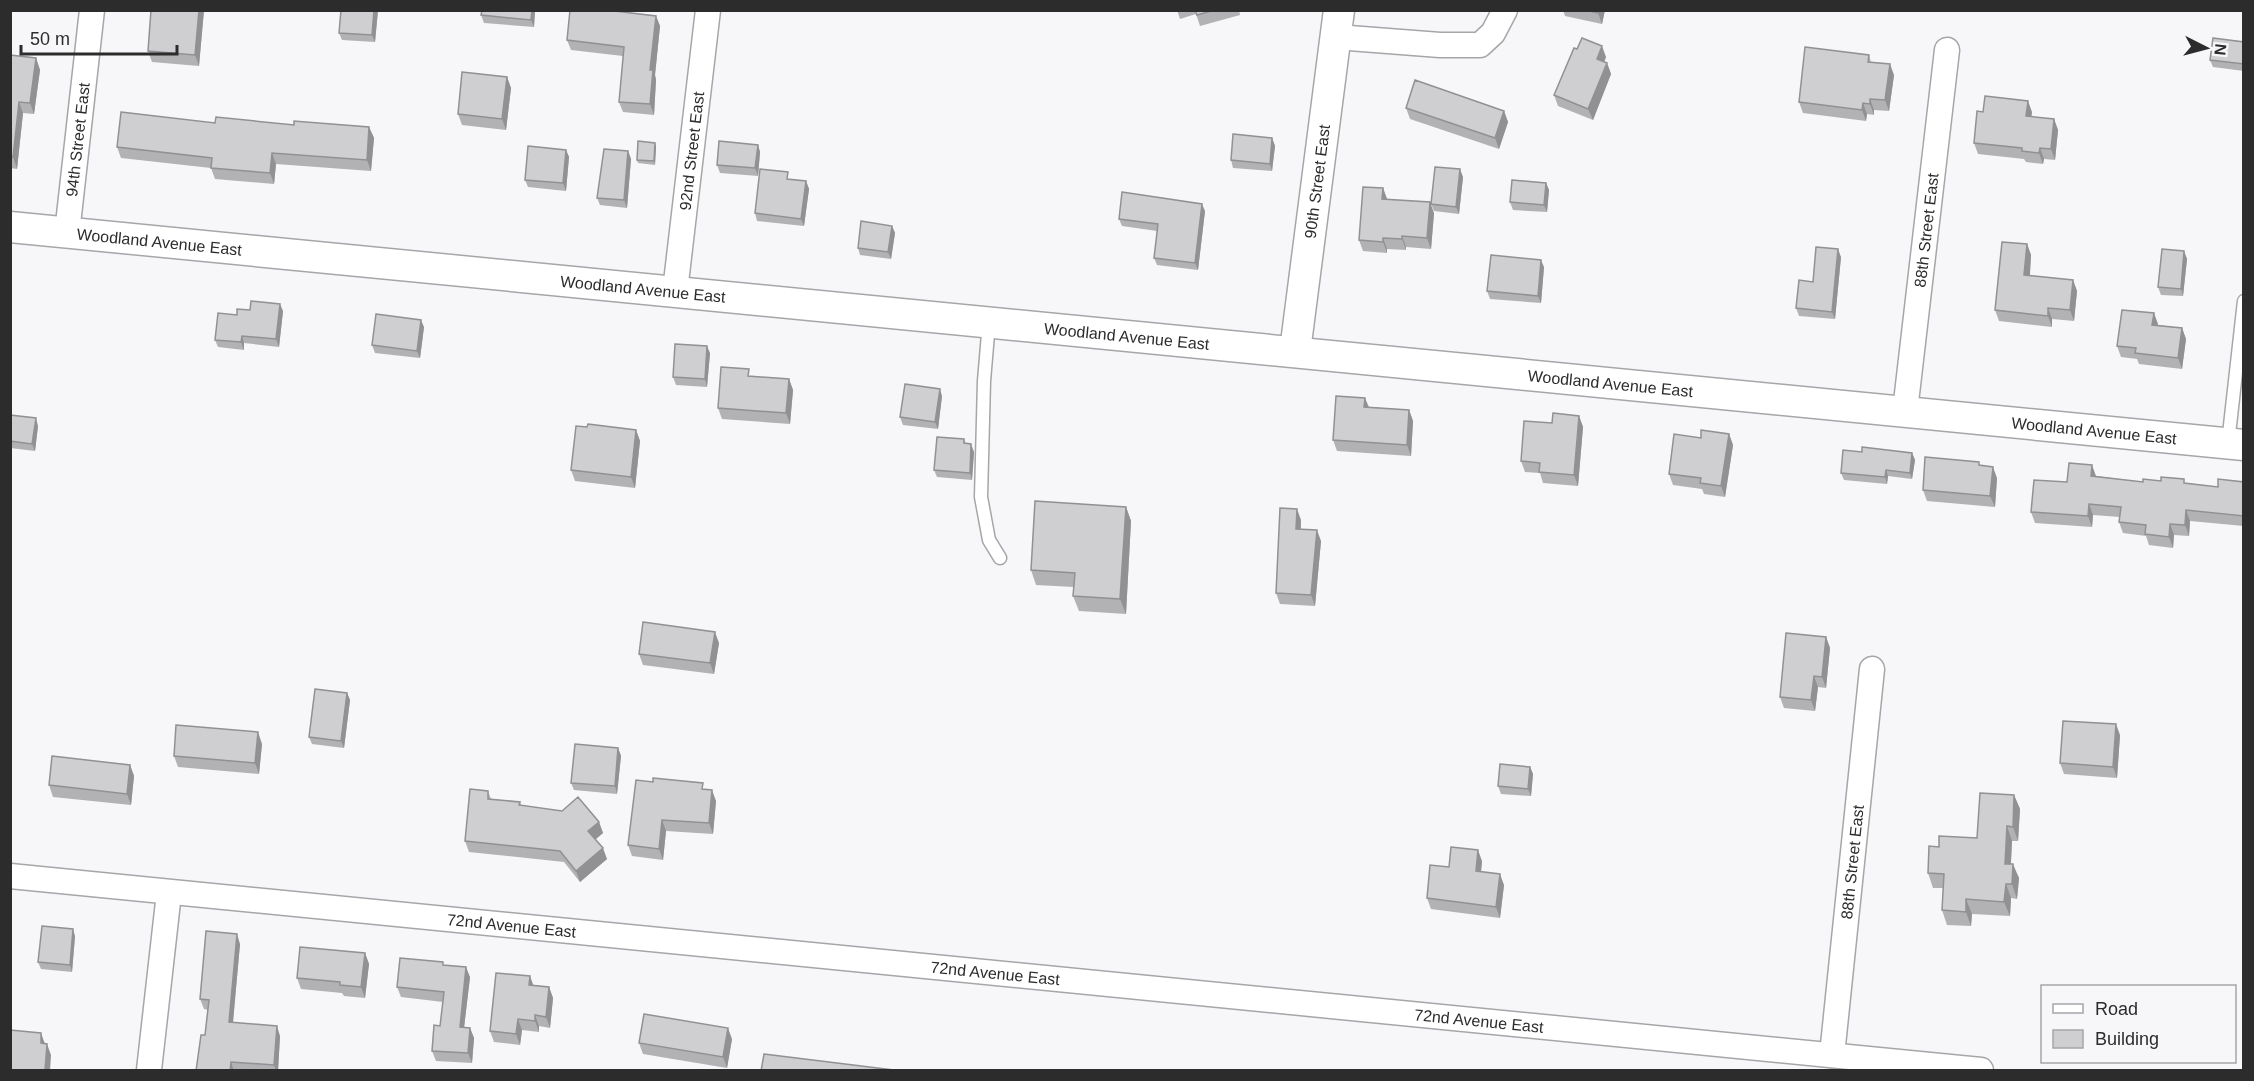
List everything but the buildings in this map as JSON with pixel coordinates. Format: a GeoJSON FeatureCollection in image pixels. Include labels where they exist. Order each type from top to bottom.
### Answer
{"type":"FeatureCollection","features":[{"type":"Feature","properties":{"kind":"street","name":"94th Street East"},"geometry":{"type":"LineString","coordinates":[[67,233],[92,10]]}},
{"type":"Feature","properties":{"kind":"street","name":"92nd Street East"},"geometry":{"type":"LineString","coordinates":[[675,291],[708,10]]}},
{"type":"Feature","properties":{"kind":"street"},"geometry":{"type":"LineString","coordinates":[[1338,24],[1440,45],[1480,45],[1493,33],[1505,10]]}},
{"type":"Feature","properties":{"kind":"street","name":"90th Street East"},"geometry":{"type":"LineString","coordinates":[[1295,351],[1338,24]]}},
{"type":"Feature","properties":{"kind":"street","name":"88th Street East"},"geometry":{"type":"LineString","coordinates":[[1905,411],[1947,50]]}},
{"type":"Feature","properties":{"kind":"street","name":"Woodland Avenue East"},"geometry":{"type":"LineString","coordinates":[[10,227],[2236,444]]}},
{"type":"Feature","properties":{"kind":"street","name":"88th Street East"},"geometry":{"type":"LineString","coordinates":[[1832,1055],[1872,669]]}},
{"type":"Feature","properties":{"kind":"street","name":"72nd Avenue East"},"geometry":{"type":"LineString","coordinates":[[10,876],[1981,1071]]}},
{"type":"Feature","properties":{"kind":"street"},"geometry":{"type":"LineString","coordinates":[[149,1071],[169,893]]}},
{"type":"Feature","properties":{"kind":"lane"},"geometry":{"type":"LineString","coordinates":[[2236,444],[2244,301]]}},
{"type":"Feature","properties":{"kind":"lane"},"geometry":{"type":"LineString","coordinates":[[989,321],[984,381],[981,497],[989,540],[1000,558]]}}]}
